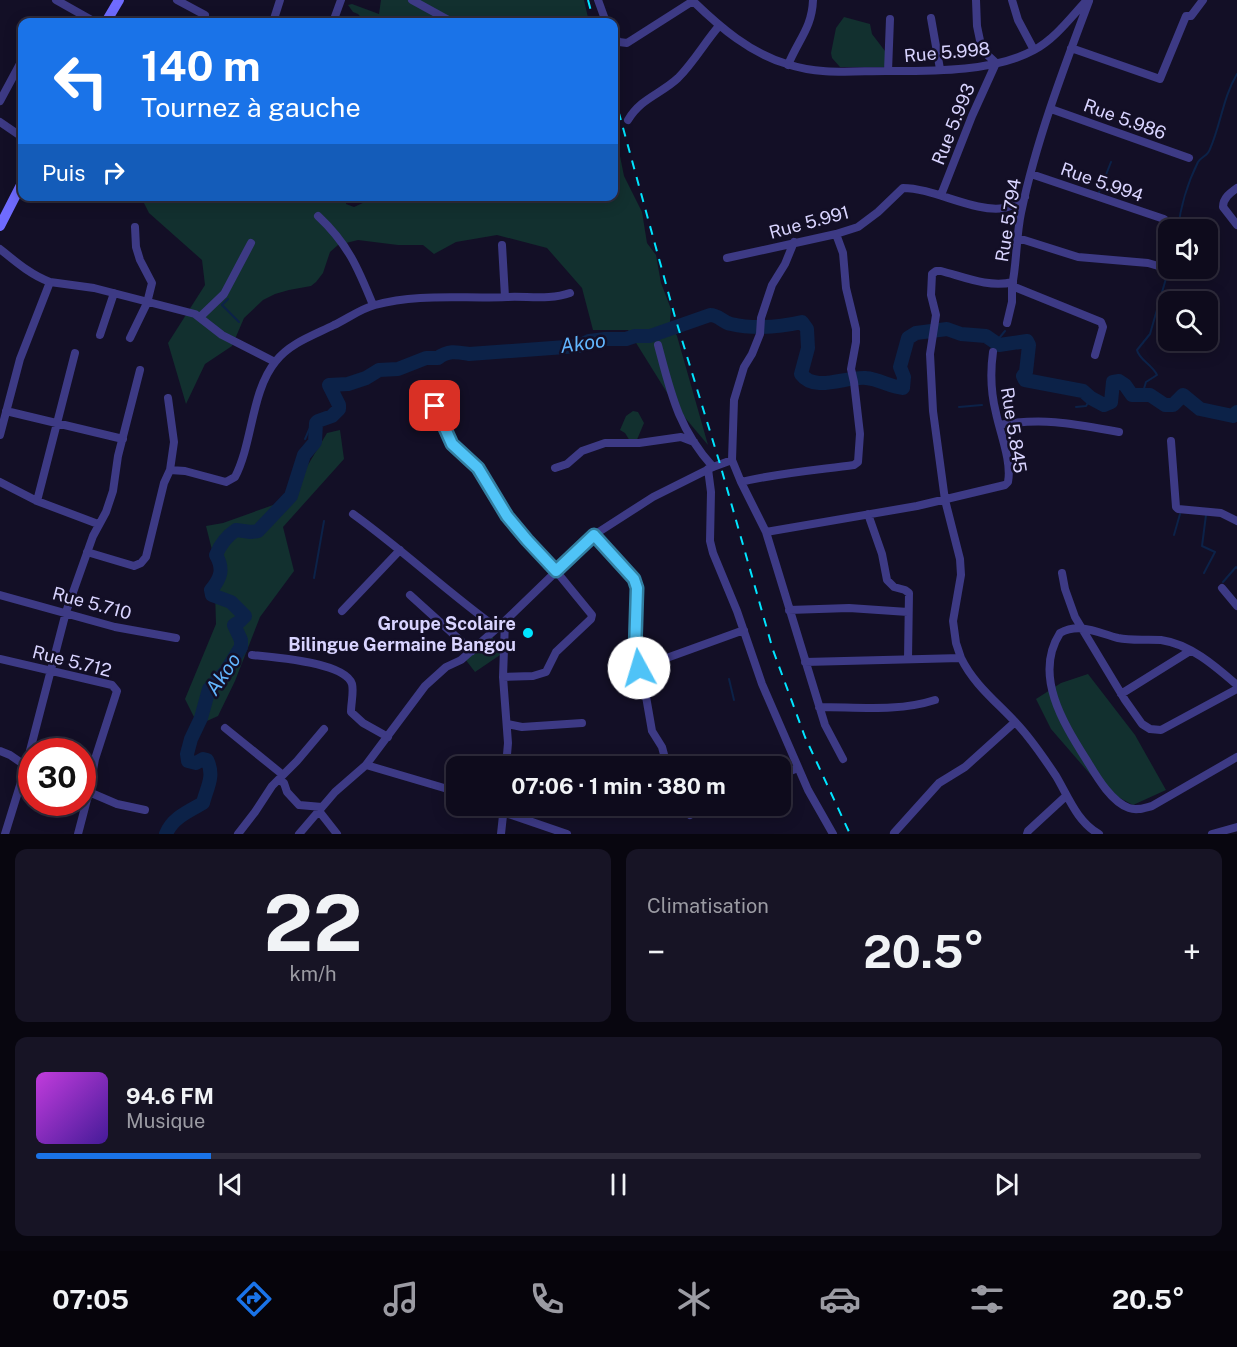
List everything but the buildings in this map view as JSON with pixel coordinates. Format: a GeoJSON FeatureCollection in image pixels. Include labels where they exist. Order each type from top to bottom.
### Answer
{"type":"FeatureCollection","features":[{"type":"Feature","properties":{"kind":"street"},"geometry":{"type":"LineString","coordinates":[[56,0],[88,18]]}},
{"type":"Feature","properties":{"kind":"street"},"geometry":{"type":"LineString","coordinates":[[108,18],[119,0]]}},
{"type":"Feature","properties":{"kind":"street"},"geometry":{"type":"LineString","coordinates":[[177,0],[205,15]]}},
{"type":"Feature","properties":{"kind":"street"},"geometry":{"type":"LineString","coordinates":[[274,18],[280,0]]}},
{"type":"Feature","properties":{"kind":"street"},"geometry":{"type":"LineString","coordinates":[[334,18],[340,0]]}},
{"type":"Feature","properties":{"kind":"street"},"geometry":{"type":"LineString","coordinates":[[412,0],[445,18]]}},
{"type":"Feature","properties":{"kind":"street"},"geometry":{"type":"LineString","coordinates":[[598,0],[605,18]]}},
{"type":"Feature","properties":{"kind":"street","name":"Rue 5.998"},"geometry":{"type":"LineString","coordinates":[[618,41],[627,43],[693,0],[719,26],[741,42],[788,65],[820,71],[940,69],[996,63],[1034,51],[1047,42],[1088,0]]}},
{"type":"Feature","properties":{"kind":"street"},"geometry":{"type":"LineString","coordinates":[[788,65],[793,51],[810,24],[813,0]]}},
{"type":"Feature","properties":{"kind":"street"},"geometry":{"type":"LineString","coordinates":[[976,0],[977,26],[982,50],[996,63]]}},
{"type":"Feature","properties":{"kind":"street"},"geometry":{"type":"LineString","coordinates":[[1012,0],[1018,20],[1034,51]]}},
{"type":"Feature","properties":{"kind":"street","name":"Rue 5.794"},"geometry":{"type":"LineString","coordinates":[[1088,0],[1030,174],[1020,216],[1012,284],[1101,322],[1103,327],[1095,355]]}},
{"type":"Feature","properties":{"kind":"street"},"geometry":{"type":"LineString","coordinates":[[1071,48],[1160,80],[1186,16],[1191,15],[1203,0]]}},
{"type":"Feature","properties":{"kind":"street"},"geometry":{"type":"LineString","coordinates":[[931,18],[940,69]]}},
{"type":"Feature","properties":{"kind":"street"},"geometry":{"type":"LineString","coordinates":[[888,71],[890,19]]}},
{"type":"Feature","properties":{"kind":"street"},"geometry":{"type":"LineString","coordinates":[[628,120],[634,110],[648,97],[659,93],[678,77],[719,26]]}},
{"type":"Feature","properties":{"kind":"street","name":"Rue 5.993"},"geometry":{"type":"LineString","coordinates":[[941,195],[996,63]]}},
{"type":"Feature","properties":{"kind":"street"},"geometry":{"type":"LineString","coordinates":[[0,101],[18,68]]}},
{"type":"Feature","properties":{"kind":"street","name":"Rue 5.986"},"geometry":{"type":"LineString","coordinates":[[1051,109],[1189,158]]}},
{"type":"Feature","properties":{"kind":"street"},"geometry":{"type":"LineString","coordinates":[[0,122],[18,134]]}},
{"type":"Feature","properties":{"kind":"street","name":"Rue 5.994"},"geometry":{"type":"LineString","coordinates":[[1030,174],[1164,219]]}},
{"type":"Feature","properties":{"kind":"street","name":"Rue 5.991"},"geometry":{"type":"LineString","coordinates":[[727,258],[836,234],[858,226],[870,219],[903,188],[992,208],[1006,208],[1025,197]]}},
{"type":"Feature","properties":{"kind":"street"},"geometry":{"type":"LineString","coordinates":[[1237,188],[1229,194],[1223,204],[1237,225]]}},
{"type":"Feature","properties":{"kind":"street"},"geometry":{"type":"LineString","coordinates":[[0,226],[18,191]]}},
{"type":"Feature","properties":{"kind":"street"},"geometry":{"type":"LineString","coordinates":[[318,216],[339,236],[361,276],[373,305]]}},
{"type":"Feature","properties":{"kind":"street"},"geometry":{"type":"LineString","coordinates":[[130,338],[147,303],[152,284],[136,247],[135,227]]}},
{"type":"Feature","properties":{"kind":"street"},"geometry":{"type":"LineString","coordinates":[[741,482],[810,469],[822,470],[858,464],[860,434],[851,365],[856,329],[846,288],[843,253],[836,234]]}},
{"type":"Feature","properties":{"kind":"street"},"geometry":{"type":"LineString","coordinates":[[1018,238],[1078,256],[1158,266]]}},
{"type":"Feature","properties":{"kind":"street"},"geometry":{"type":"LineString","coordinates":[[794,242],[785,264],[772,285],[761,318],[760,334],[744,367],[734,400],[732,460],[766,532],[825,725],[843,759]]}},
{"type":"Feature","properties":{"kind":"street"},"geometry":{"type":"LineString","coordinates":[[200,317],[221,299],[251,243]]}},
{"type":"Feature","properties":{"kind":"street"},"geometry":{"type":"LineString","coordinates":[[502,245],[505,297]]}},
{"type":"Feature","properties":{"kind":"street"},"geometry":{"type":"LineString","coordinates":[[0,249],[40,279],[114,293],[147,303],[183,310],[200,317],[222,335],[275,362]]}},
{"type":"Feature","properties":{"kind":"street"},"geometry":{"type":"LineString","coordinates":[[1007,323],[1012,302],[1012,284],[1002,285],[936,271],[932,274],[931,295],[936,315],[930,354],[933,411],[945,500],[960,559],[961,575],[953,621],[956,643],[961,658],[973,678],[1015,722],[1050,768],[1084,822],[1099,834]]}},
{"type":"Feature","properties":{"kind":"street"},"geometry":{"type":"LineString","coordinates":[[0,435],[20,359],[50,282]]}},
{"type":"Feature","properties":{"kind":"street"},"geometry":{"type":"LineString","coordinates":[[100,335],[114,293]]}},
{"type":"Feature","properties":{"kind":"street"},"geometry":{"type":"LineString","coordinates":[[170,470],[185,471],[226,482],[235,477],[251,432],[259,395],[275,362],[305,339],[373,305],[412,298],[558,297],[570,293]]}},
{"type":"Feature","properties":{"kind":"street"},"geometry":{"type":"LineString","coordinates":[[658,345],[670,392],[680,419],[710,468],[710,541],[762,684],[808,790],[833,834]]}},
{"type":"Feature","properties":{"kind":"street","name":"Rue 5.845"},"geometry":{"type":"LineString","coordinates":[[945,500],[999,487],[1008,482],[1009,469],[992,393],[993,352]]}},
{"type":"Feature","properties":{"kind":"street"},"geometry":{"type":"LineString","coordinates":[[37,501],[75,353]]}},
{"type":"Feature","properties":{"kind":"street"},"geometry":{"type":"LineString","coordinates":[[36,738],[66,612],[87,552],[113,491],[123,439],[141,370]]}},
{"type":"Feature","properties":{"kind":"street"},"geometry":{"type":"LineString","coordinates":[[421,390],[435,406],[452,444],[478,468],[507,516],[591,614],[591,620],[556,652],[549,670],[543,675],[503,677]]}},
{"type":"Feature","properties":{"kind":"street"},"geometry":{"type":"LineString","coordinates":[[87,552],[134,566],[146,557],[164,483],[170,470],[174,442],[168,398]]}},
{"type":"Feature","properties":{"kind":"street"},"geometry":{"type":"LineString","coordinates":[[6,411],[123,439]]}},
{"type":"Feature","properties":{"kind":"street"},"geometry":{"type":"LineString","coordinates":[[999,425],[1046,420],[1119,432]]}},
{"type":"Feature","properties":{"kind":"street"},"geometry":{"type":"LineString","coordinates":[[555,468],[567,464],[582,451],[605,443],[646,442],[681,437],[694,442]]}},
{"type":"Feature","properties":{"kind":"street"},"geometry":{"type":"LineString","coordinates":[[1171,441],[1176,507],[1221,513],[1237,521]]}},
{"type":"Feature","properties":{"kind":"street"},"geometry":{"type":"LineString","coordinates":[[299,834],[335,792],[366,765],[425,686],[446,667],[456,663],[472,651],[594,535],[653,497],[710,468],[732,460]]}},
{"type":"Feature","properties":{"kind":"street"},"geometry":{"type":"LineString","coordinates":[[0,482],[37,501],[98,524]]}},
{"type":"Feature","properties":{"kind":"street"},"geometry":{"type":"LineString","coordinates":[[766,532],[945,500]]}},
{"type":"Feature","properties":{"kind":"street"},"geometry":{"type":"LineString","coordinates":[[353,514],[497,628]]}},
{"type":"Feature","properties":{"kind":"street"},"geometry":{"type":"LineString","coordinates":[[868,514],[882,554],[887,580],[894,587],[909,593],[908,659]]}},
{"type":"Feature","properties":{"kind":"street"},"geometry":{"type":"LineString","coordinates":[[594,535],[634,579],[637,588],[635,652],[644,685],[652,731],[662,747],[664,756]]}},
{"type":"Feature","properties":{"kind":"street"},"geometry":{"type":"LineString","coordinates":[[342,611],[400,550]]}},
{"type":"Feature","properties":{"kind":"street"},"geometry":{"type":"LineString","coordinates":[[1062,573],[1072,611],[1082,627],[1121,694],[1142,724],[1155,730],[1166,727],[1237,687],[1206,660],[1170,642],[1128,639],[1082,627],[1060,633],[1056,639],[1050,664],[1057,710],[1094,772],[1112,795],[1130,808],[1138,810],[1152,806],[1237,757]]}},
{"type":"Feature","properties":{"kind":"street"},"geometry":{"type":"LineString","coordinates":[[1222,588],[1237,606]]}},
{"type":"Feature","properties":{"kind":"street","name":"Rue 5.710"},"geometry":{"type":"LineString","coordinates":[[0,595],[115,627],[176,638]]}},
{"type":"Feature","properties":{"kind":"street"},"geometry":{"type":"LineString","coordinates":[[410,595],[472,651]]}},
{"type":"Feature","properties":{"kind":"street"},"geometry":{"type":"LineString","coordinates":[[789,610],[849,608],[908,612]]}},
{"type":"Feature","properties":{"kind":"street"},"geometry":{"type":"LineString","coordinates":[[505,621],[503,677],[507,724],[506,756]]}},
{"type":"Feature","properties":{"kind":"street"},"geometry":{"type":"LineString","coordinates":[[639,668],[744,630]]}},
{"type":"Feature","properties":{"kind":"street"},"geometry":{"type":"LineString","coordinates":[[1121,694],[1190,651]]}},
{"type":"Feature","properties":{"kind":"street"},"geometry":{"type":"LineString","coordinates":[[252,655],[316,664],[348,677],[352,685],[351,712],[363,723],[388,737]]}},
{"type":"Feature","properties":{"kind":"street"},"geometry":{"type":"LineString","coordinates":[[805,662],[961,658]]}},
{"type":"Feature","properties":{"kind":"street","name":"Rue 5.712"},"geometry":{"type":"LineString","coordinates":[[0,659],[52,670],[112,685],[116,688],[117,692],[96,756]]}},
{"type":"Feature","properties":{"kind":"street"},"geometry":{"type":"LineString","coordinates":[[819,707],[896,708],[916,706],[935,700]]}},
{"type":"Feature","properties":{"kind":"street"},"geometry":{"type":"LineString","coordinates":[[894,833],[939,783],[965,767],[1015,722]]}},
{"type":"Feature","properties":{"kind":"street"},"geometry":{"type":"LineString","coordinates":[[507,724],[522,727],[582,723]]}},
{"type":"Feature","properties":{"kind":"street"},"geometry":{"type":"LineString","coordinates":[[225,728],[281,777],[287,792],[299,805],[321,809],[337,834]]}},
{"type":"Feature","properties":{"kind":"street"},"geometry":{"type":"LineString","coordinates":[[238,834],[272,786],[324,729]]}},
{"type":"Feature","properties":{"kind":"street"},"geometry":{"type":"LineString","coordinates":[[0,751],[18,760]]}},
{"type":"Feature","properties":{"kind":"street"},"geometry":{"type":"LineString","coordinates":[[366,765],[446,789]]}},
{"type":"Feature","properties":{"kind":"street"},"geometry":{"type":"LineString","coordinates":[[791,771],[798,768]]}},
{"type":"Feature","properties":{"kind":"street"},"geometry":{"type":"LineString","coordinates":[[96,795],[117,804],[145,810]]}},
{"type":"Feature","properties":{"kind":"street"},"geometry":{"type":"LineString","coordinates":[[1027,834],[1066,796]]}},
{"type":"Feature","properties":{"kind":"street"},"geometry":{"type":"LineString","coordinates":[[5,834],[18,798]]}},
{"type":"Feature","properties":{"kind":"street"},"geometry":{"type":"LineString","coordinates":[[78,834],[81,816]]}},
{"type":"Feature","properties":{"kind":"street"},"geometry":{"type":"LineString","coordinates":[[501,834],[503,816]]}},
{"type":"Feature","properties":{"kind":"street"},"geometry":{"type":"LineString","coordinates":[[523,816],[567,834]]}},
{"type":"Feature","properties":{"kind":"street"},"geometry":{"type":"LineString","coordinates":[[1212,834],[1237,827]]}},
{"type":"Feature","properties":{"kind":"green space"},"geometry":{"type":"Polygon","coordinates":[[[381,0],[584,0],[588,18],[362,18],[348,5],[352,4],[379,14],[381,0]]]}},
{"type":"Feature","properties":{"kind":"green space"},"geometry":{"type":"Polygon","coordinates":[[[844,17],[870,24],[872,34],[885,51],[887,63],[884,67],[840,67],[832,58],[836,28],[844,17]]]}},
{"type":"Feature","properties":{"kind":"green space"},"geometry":{"type":"Polygon","coordinates":[[[618,146],[624,176],[642,212],[647,243],[656,255],[661,283],[671,309],[670,322],[677,336],[708,445],[676,407],[628,330],[593,330],[582,288],[547,248],[497,235],[456,242],[434,254],[423,245],[398,245],[358,240],[338,245],[330,252],[323,273],[311,286],[275,294],[263,300],[244,318],[232,346],[205,364],[186,404],[168,343],[205,285],[202,260],[149,213],[143,201],[346,201],[346,204],[354,207],[367,201],[618,201],[618,146]]]}},
{"type":"Feature","properties":{"kind":"green space"},"geometry":{"type":"Polygon","coordinates":[[[633,411],[638,412],[644,423],[636,442],[630,441],[620,430],[626,416],[633,411]]]}},
{"type":"Feature","properties":{"kind":"green space"},"geometry":{"type":"Polygon","coordinates":[[[340,430],[344,459],[283,527],[294,571],[260,617],[235,681],[218,716],[198,725],[185,699],[216,624],[214,558],[206,526],[223,523],[287,500],[327,433],[340,430]]]}},
{"type":"Feature","properties":{"kind":"green space"},"geometry":{"type":"Polygon","coordinates":[[[491,635],[503,653],[475,672],[462,655],[491,635]]]}},
{"type":"Feature","properties":{"kind":"green space"},"geometry":{"type":"Polygon","coordinates":[[[1088,674],[1135,735],[1166,790],[1133,805],[1103,789],[1051,729],[1036,699],[1061,683],[1088,674]]]}},
{"type":"Feature","properties":{"kind":"waterway"},"geometry":{"type":"LineString","coordinates":[[1180,219],[1191,178],[1198,162],[1209,151],[1228,92],[1237,74]]}},
{"type":"Feature","properties":{"kind":"waterway"},"geometry":{"type":"LineString","coordinates":[[1098,195],[1111,162]]}},
{"type":"Feature","properties":{"kind":"waterway"},"geometry":{"type":"LineString","coordinates":[[1142,395],[1146,382],[1157,375],[1140,357],[1137,350],[1150,334],[1166,279]]}},
{"type":"Feature","properties":{"kind":"waterway"},"geometry":{"type":"LineString","coordinates":[[228,299],[222,305],[239,322]]}},
{"type":"Feature","properties":{"kind":"waterway","name":"Akoo"},"geometry":{"type":"LineString","coordinates":[[166,834],[177,819],[203,803],[210,782],[209,766],[207,760],[203,759],[196,763],[188,761],[187,754],[209,689],[226,671],[241,647],[241,640],[234,625],[245,616],[231,602],[212,595],[211,590],[220,573],[216,555],[224,541],[233,532],[236,530],[258,531],[291,496],[304,455],[315,442],[316,423],[332,416],[339,409],[329,385],[348,384],[366,378],[379,370],[398,369],[426,358],[438,358],[449,353],[469,354],[579,346],[589,341],[650,336],[710,315],[731,324],[757,327],[802,322],[807,329],[808,348],[801,374],[807,380],[814,382],[866,378],[903,388],[904,377],[900,367],[908,338],[916,333],[947,329],[961,334],[986,336],[999,345],[1027,341],[1029,345],[1026,372],[1023,376],[1025,380],[1083,391],[1104,405],[1111,402],[1113,382],[1119,381],[1132,395],[1150,395],[1165,405],[1173,405],[1183,395],[1200,409],[1233,416],[1237,412]]}},
{"type":"Feature","properties":{"kind":"waterway"},"geometry":{"type":"LineString","coordinates":[[995,343],[1005,331]]}},
{"type":"Feature","properties":{"kind":"waterway"},"geometry":{"type":"LineString","coordinates":[[1076,407],[1086,406],[1091,398]]}},
{"type":"Feature","properties":{"kind":"waterway"},"geometry":{"type":"LineString","coordinates":[[959,407],[982,405]]}},
{"type":"Feature","properties":{"kind":"waterway"},"geometry":{"type":"LineString","coordinates":[[305,439],[312,423],[316,423]]}},
{"type":"Feature","properties":{"kind":"waterway"},"geometry":{"type":"LineString","coordinates":[[1174,535],[1180,514]]}},
{"type":"Feature","properties":{"kind":"waterway"},"geometry":{"type":"LineString","coordinates":[[1204,573],[1215,552],[1202,546],[1206,515]]}},
{"type":"Feature","properties":{"kind":"waterway"},"geometry":{"type":"LineString","coordinates":[[314,578],[324,521]]}},
{"type":"Feature","properties":{"kind":"waterway"},"geometry":{"type":"LineString","coordinates":[[1223,582],[1237,568]]}},
{"type":"Feature","properties":{"kind":"waterway"},"geometry":{"type":"LineString","coordinates":[[729,679],[734,700]]}},
{"type":"Feature","properties":{"kind":"railway"},"geometry":{"type":"LineString","coordinates":[[588,0],[593,18]]}},
{"type":"Feature","properties":{"kind":"railway"},"geometry":{"type":"LineString","coordinates":[[618,110],[675,317],[773,650],[805,737],[850,834]]}},
{"type":"Feature","properties":{"kind":"place","name":"Groupe Scolaire Bilingue Germaine Bangou"},"geometry":{"type":"Point","coordinates":[528,633]}},
{"type":"Feature","properties":{"kind":"route"},"geometry":{"type":"LineString","coordinates":[[435,406],[452,444],[484,475],[507,516],[556,571],[594,535],[634,579],[637,588],[635,652],[639,668]]}}]}
